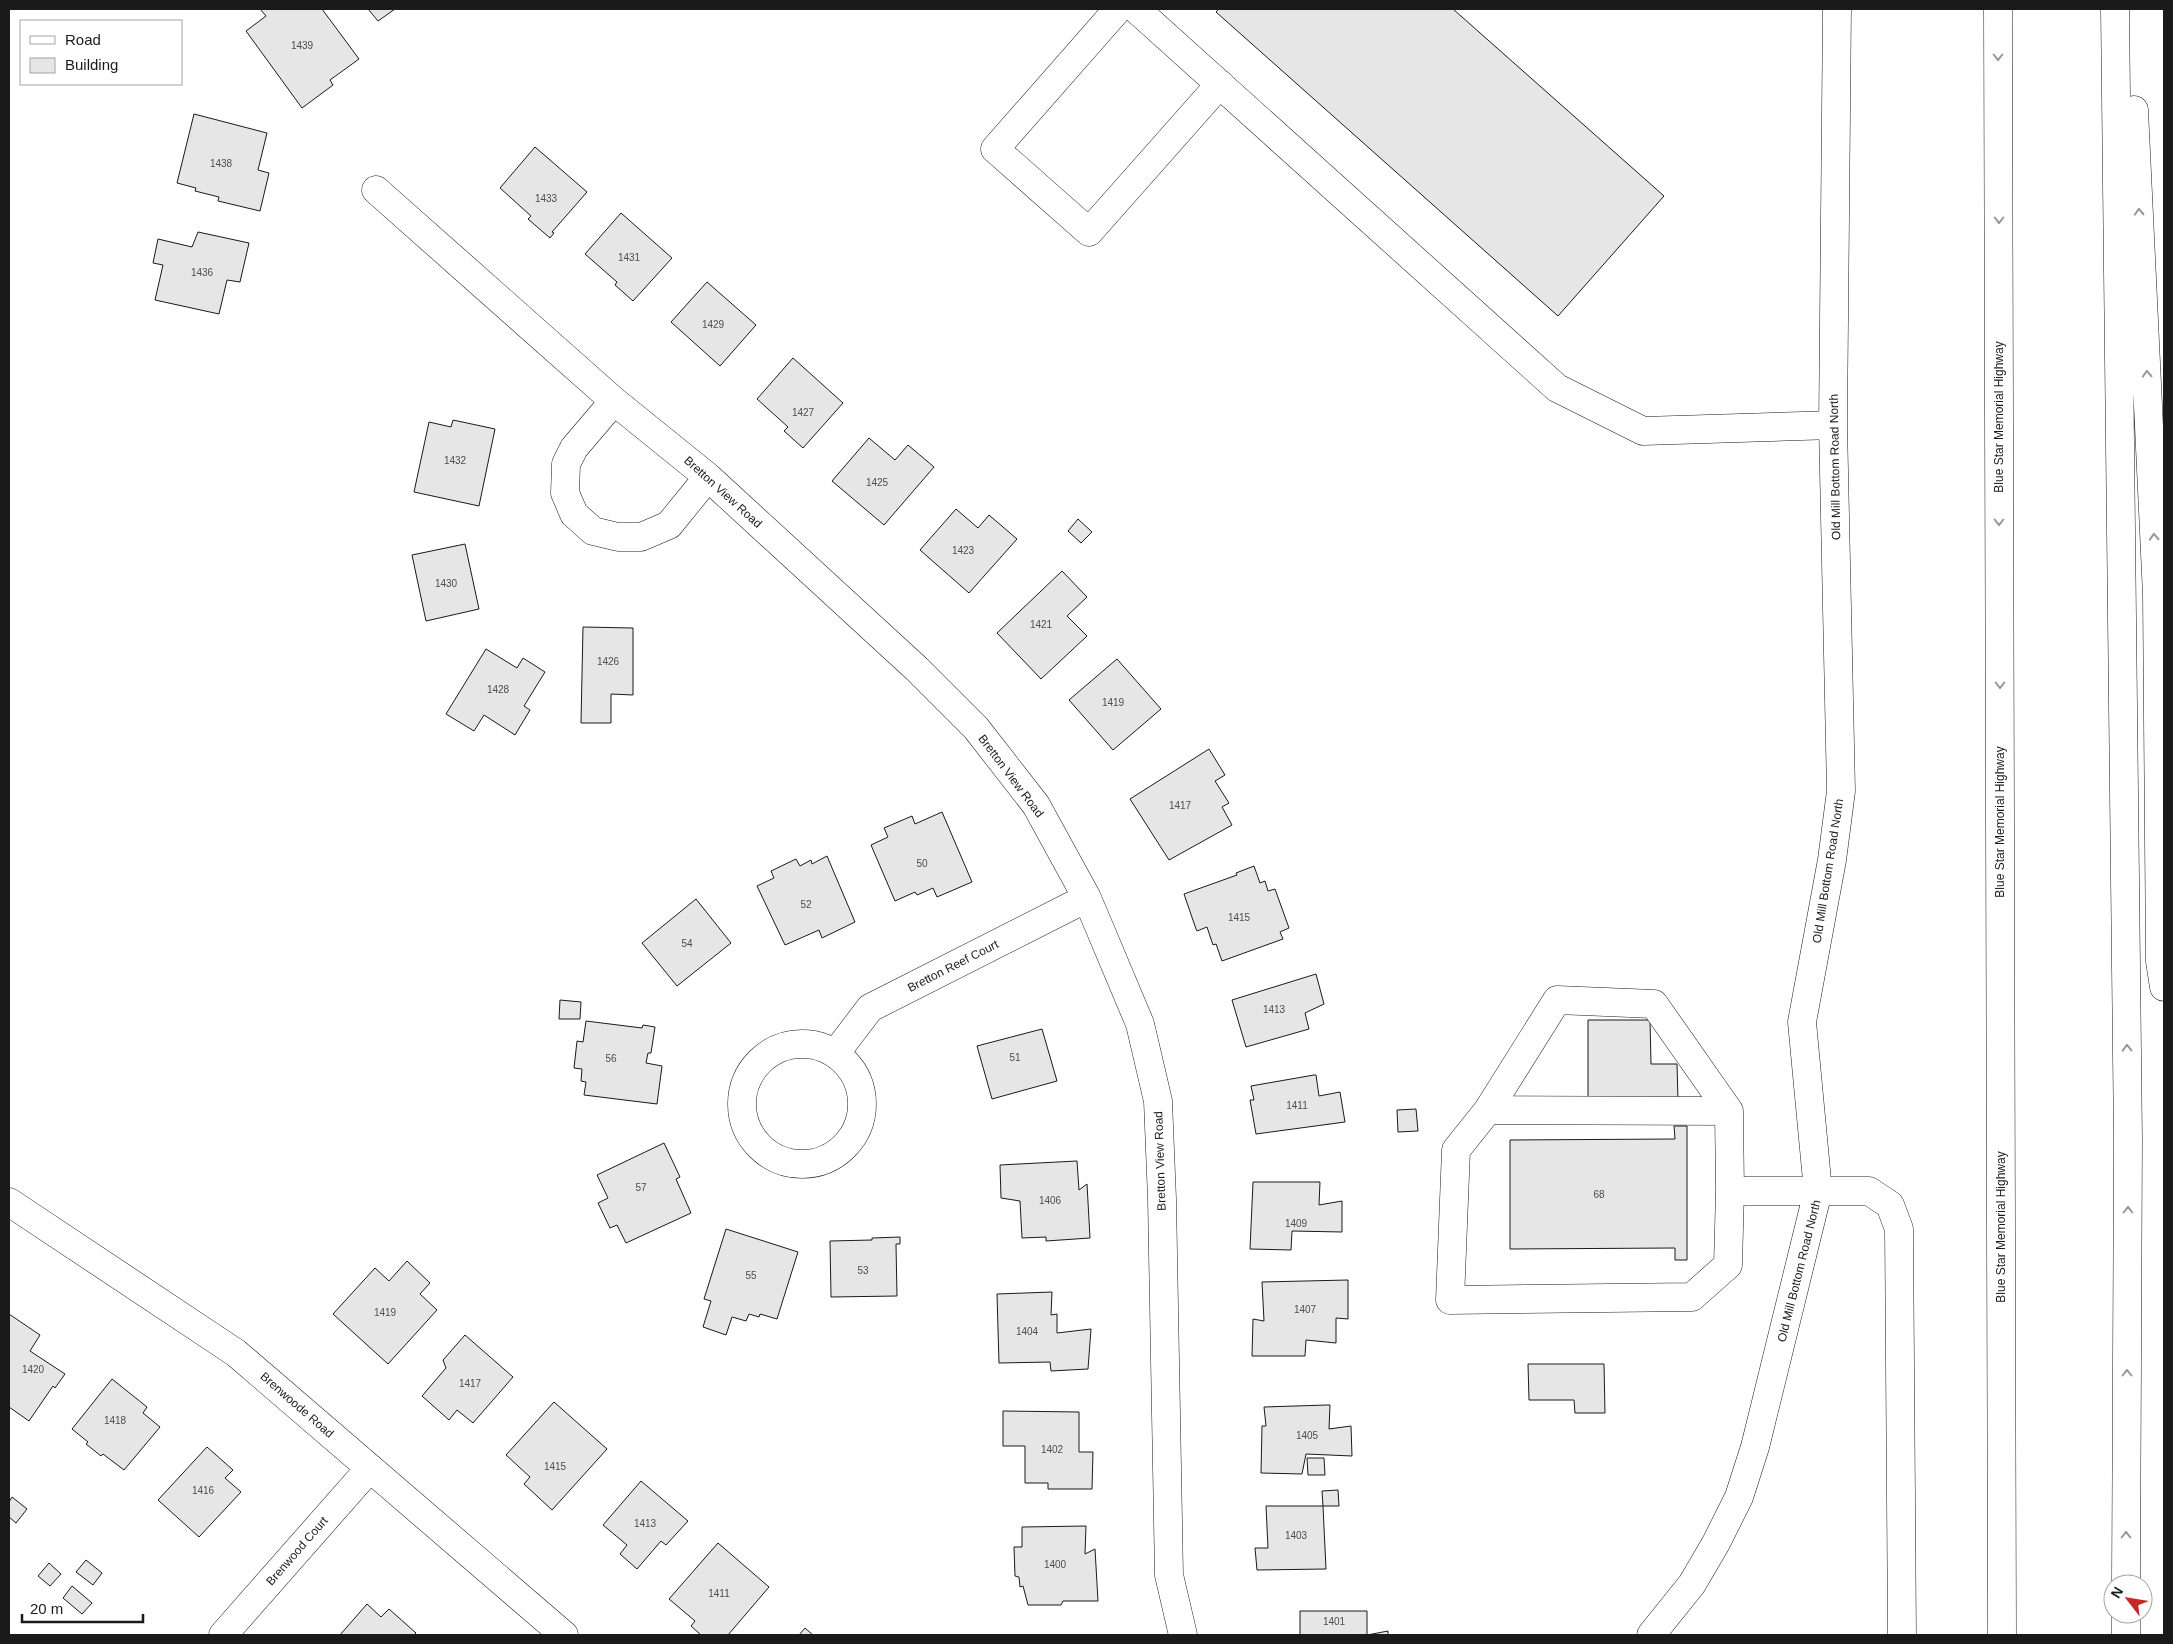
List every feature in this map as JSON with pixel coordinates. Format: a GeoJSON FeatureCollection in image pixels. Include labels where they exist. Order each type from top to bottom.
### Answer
{"type":"FeatureCollection","features":[{"type":"Feature","properties":{"kind":"main road"},"geometry":{"type":"LineString","coordinates":[[1118,9],[994,149],[1089,232],[1220,84]]}},
{"type":"Feature","properties":{"kind":"main road"},"geometry":{"type":"LineString","coordinates":[[1136,9],[1557,388],[1643,431],[1833,425]]}},
{"type":"Feature","properties":{"kind":"main road","name":"Old Mill Bottom Road North"},"geometry":{"type":"LineString","coordinates":[[1651,1635],[1692,1584],[1739,1497],[1755,1447],[1818,1191],[1802,1022],[1832,860],[1841,791],[1833,425],[1838,9]]}},
{"type":"Feature","properties":{"kind":"main road","name":"Blue Star Memorial Highway"},"geometry":{"type":"LineString","coordinates":[[1998,9],[2002,1635]]}},
{"type":"Feature","properties":{"kind":"main road"},"geometry":{"type":"LineString","coordinates":[[2115,9],[2128,1140],[2126,1574]]}},
{"type":"Feature","properties":{"kind":"main road"},"geometry":{"type":"LineString","coordinates":[[2129,9],[2157,595],[2160,961],[2164,988]]}},
{"type":"Feature","properties":{"kind":"main road","name":"Bretton View Road"},"geometry":{"type":"LineString","coordinates":[[376,190],[614,401],[708,476],[916,669],[976,728],[1036,805],[1087,898],[1140,1024],[1158,1101],[1162,1199],[1169,1575],[1182,1635]]}},
{"type":"Feature","properties":{"kind":"main road"},"geometry":{"type":"LineString","coordinates":[[614,401],[574,448],[566,464],[565,493],[574,514],[593,531],[618,537],[641,538],[669,525],[708,476]]}},
{"type":"Feature","properties":{"kind":"main road","name":"Bretton Reef Court"},"geometry":{"type":"LineString","coordinates":[[835,1054],[870,1008],[1087,898]]}},
{"type":"Feature","properties":{"kind":"main road"},"geometry":{"type":"LineString","coordinates":[[1557,1000],[1654,1004],[1729,1111],[1730,1191],[1728,1266],[1692,1297],[1450,1300],[1456,1150],[1488,1110],[1557,1000]]}},
{"type":"Feature","properties":{"kind":"main road"},"geometry":{"type":"LineString","coordinates":[[798,1044],[818,1046],[835,1054],[850,1068],[859,1085],[862,1105],[859,1124],[849,1142],[834,1155],[816,1163],[796,1165],[777,1160],[760,1148],[748,1133],[742,1114],[742,1094],[748,1075],[761,1059],[778,1049],[798,1044]]}},
{"type":"Feature","properties":{"kind":"main road"},"geometry":{"type":"LineString","coordinates":[[1488,1110],[1729,1111]]}},
{"type":"Feature","properties":{"kind":"main road"},"geometry":{"type":"LineString","coordinates":[[1730,1191],[1869,1191],[1890,1206],[1899,1229],[1902,1635]]}},
{"type":"Feature","properties":{"kind":"main road","name":"Brenwoode Road"},"geometry":{"type":"LineString","coordinates":[[9,1202],[236,1353],[564,1635]]}},
{"type":"Feature","properties":{"kind":"main road","name":"Brenwood Court"},"geometry":{"type":"LineString","coordinates":[[223,1635],[370,1468]]}},
{"type":"Feature","properties":{"kind":"building"},"geometry":{"type":"Polygon","coordinates":[[[260,9],[322,9],[359,59],[330,80],[333,85],[302,108],[246,31],[266,16],[260,9]]]}},
{"type":"Feature","properties":{"kind":"building"},"geometry":{"type":"Polygon","coordinates":[[[368,9],[395,9],[378,21],[368,9]]]}},
{"type":"Feature","properties":{"kind":"building"},"geometry":{"type":"Polygon","coordinates":[[[1219,9],[1453,9],[1664,196],[1558,316],[1216,12],[1219,9]]]}},
{"type":"Feature","properties":{"kind":"building"},"geometry":{"type":"Polygon","coordinates":[[[194,114],[267,133],[258,170],[269,173],[260,211],[218,201],[219,197],[195,191],[196,188],[177,183],[194,114]]]}},
{"type":"Feature","properties":{"kind":"building"},"geometry":{"type":"Polygon","coordinates":[[[535,147],[587,192],[552,232],[554,233],[550,238],[528,219],[531,216],[500,188],[535,147]]]}},
{"type":"Feature","properties":{"kind":"building"},"geometry":{"type":"Polygon","coordinates":[[[621,213],[672,258],[633,301],[615,285],[617,282],[585,254],[621,213]]]}},
{"type":"Feature","properties":{"kind":"building"},"geometry":{"type":"Polygon","coordinates":[[[198,232],[249,243],[240,282],[227,280],[219,314],[155,300],[163,265],[153,263],[158,239],[192,247],[198,232]]]}},
{"type":"Feature","properties":{"kind":"building"},"geometry":{"type":"Polygon","coordinates":[[[707,282],[756,325],[720,366],[671,322],[707,282]]]}},
{"type":"Feature","properties":{"kind":"building"},"geometry":{"type":"Polygon","coordinates":[[[793,358],[843,403],[803,448],[784,431],[788,427],[757,399],[793,358]]]}},
{"type":"Feature","properties":{"kind":"building"},"geometry":{"type":"Polygon","coordinates":[[[453,420],[495,429],[479,506],[414,492],[429,422],[451,427],[453,420]]]}},
{"type":"Feature","properties":{"kind":"building"},"geometry":{"type":"Polygon","coordinates":[[[869,438],[895,460],[908,445],[934,467],[884,525],[832,481],[869,438]]]}},
{"type":"Feature","properties":{"kind":"building"},"geometry":{"type":"Polygon","coordinates":[[[956,509],[978,528],[989,515],[1017,539],[969,593],[920,550],[956,509]]]}},
{"type":"Feature","properties":{"kind":"building"},"geometry":{"type":"Polygon","coordinates":[[[1078,519],[1092,532],[1081,543],[1068,531],[1078,519]]]}},
{"type":"Feature","properties":{"kind":"building"},"geometry":{"type":"Polygon","coordinates":[[[465,544],[479,609],[426,621],[412,555],[465,544]]]}},
{"type":"Feature","properties":{"kind":"building"},"geometry":{"type":"Polygon","coordinates":[[[1062,571],[1087,597],[1067,616],[1087,636],[1041,679],[997,633],[1062,571]]]}},
{"type":"Feature","properties":{"kind":"building"},"geometry":{"type":"Polygon","coordinates":[[[583,627],[633,628],[633,695],[611,694],[611,723],[581,723],[583,627]]]}},
{"type":"Feature","properties":{"kind":"building"},"geometry":{"type":"Polygon","coordinates":[[[486,649],[517,668],[523,658],[545,672],[524,706],[530,710],[515,735],[484,715],[474,731],[446,714],[486,649]]]}},
{"type":"Feature","properties":{"kind":"building"},"geometry":{"type":"Polygon","coordinates":[[[1117,659],[1161,709],[1113,750],[1069,700],[1117,659]]]}},
{"type":"Feature","properties":{"kind":"building"},"geometry":{"type":"Polygon","coordinates":[[[1209,749],[1225,775],[1215,781],[1229,803],[1222,807],[1232,825],[1169,860],[1130,799],[1209,749]]]}},
{"type":"Feature","properties":{"kind":"building"},"geometry":{"type":"Polygon","coordinates":[[[942,812],[972,882],[937,897],[933,888],[917,895],[915,892],[895,901],[871,845],[888,837],[884,828],[912,816],[915,824],[942,812]]]}},
{"type":"Feature","properties":{"kind":"building"},"geometry":{"type":"Polygon","coordinates":[[[827,856],[855,922],[822,938],[819,930],[785,945],[757,886],[774,878],[771,871],[796,859],[800,866],[811,860],[812,864],[827,856]]]}},
{"type":"Feature","properties":{"kind":"building"},"geometry":{"type":"Polygon","coordinates":[[[1254,866],[1260,883],[1265,881],[1268,891],[1275,889],[1289,928],[1280,932],[1283,939],[1222,961],[1216,944],[1213,945],[1207,927],[1197,931],[1184,894],[1237,875],[1236,873],[1254,866]]]}},
{"type":"Feature","properties":{"kind":"building"},"geometry":{"type":"Polygon","coordinates":[[[696,899],[731,943],[677,986],[642,943],[696,899]]]}},
{"type":"Feature","properties":{"kind":"building"},"geometry":{"type":"Polygon","coordinates":[[[1316,974],[1324,1004],[1305,1013],[1309,1029],[1246,1047],[1232,1000],[1316,974]]]}},
{"type":"Feature","properties":{"kind":"building"},"geometry":{"type":"Polygon","coordinates":[[[560,1000],[581,1002],[580,1019],[559,1019],[560,1000]]]}},
{"type":"Feature","properties":{"kind":"building"},"geometry":{"type":"Polygon","coordinates":[[[1588,1020],[1650,1020],[1651,1064],[1677,1064],[1678,1100],[1588,1101],[1588,1020]]]}},
{"type":"Feature","properties":{"kind":"building"},"geometry":{"type":"Polygon","coordinates":[[[586,1021],[642,1028],[643,1025],[655,1027],[651,1053],[648,1053],[646,1063],[662,1066],[657,1104],[584,1095],[586,1082],[581,1081],[582,1069],[574,1068],[577,1041],[583,1042],[586,1021]]]}},
{"type":"Feature","properties":{"kind":"building"},"geometry":{"type":"Polygon","coordinates":[[[1042,1029],[1057,1081],[992,1099],[977,1046],[1042,1029]]]}},
{"type":"Feature","properties":{"kind":"building"},"geometry":{"type":"Polygon","coordinates":[[[1316,1075],[1319,1096],[1340,1092],[1345,1122],[1256,1134],[1250,1100],[1254,1100],[1251,1086],[1316,1075]]]}},
{"type":"Feature","properties":{"kind":"building"},"geometry":{"type":"Polygon","coordinates":[[[1416,1109],[1418,1131],[1398,1132],[1397,1110],[1416,1109]]]}},
{"type":"Feature","properties":{"kind":"building"},"geometry":{"type":"Polygon","coordinates":[[[1674,1126],[1687,1126],[1687,1260],[1675,1260],[1675,1248],[1510,1249],[1510,1140],[1675,1139],[1674,1126]]]}},
{"type":"Feature","properties":{"kind":"building"},"geometry":{"type":"Polygon","coordinates":[[[664,1143],[680,1177],[676,1179],[691,1213],[626,1243],[617,1225],[610,1228],[598,1203],[608,1198],[597,1175],[664,1143]]]}},
{"type":"Feature","properties":{"kind":"building"},"geometry":{"type":"Polygon","coordinates":[[[1077,1161],[1079,1190],[1087,1184],[1090,1238],[1046,1241],[1046,1237],[1022,1238],[1020,1201],[1001,1198],[1000,1165],[1077,1161]]]}},
{"type":"Feature","properties":{"kind":"building"},"geometry":{"type":"Polygon","coordinates":[[[1253,1182],[1320,1182],[1319,1205],[1342,1201],[1342,1232],[1292,1231],[1291,1250],[1250,1249],[1253,1182]]]}},
{"type":"Feature","properties":{"kind":"building"},"geometry":{"type":"Polygon","coordinates":[[[726,1229],[798,1252],[777,1319],[760,1314],[759,1317],[749,1314],[746,1321],[732,1317],[726,1335],[703,1327],[711,1301],[704,1299],[726,1229]]]}},
{"type":"Feature","properties":{"kind":"building"},"geometry":{"type":"Polygon","coordinates":[[[900,1237],[900,1244],[896,1244],[897,1296],[831,1297],[830,1241],[900,1237]]]}},
{"type":"Feature","properties":{"kind":"building"},"geometry":{"type":"Polygon","coordinates":[[[407,1261],[430,1283],[420,1294],[437,1310],[388,1364],[333,1314],[375,1268],[389,1281],[407,1261]]]}},
{"type":"Feature","properties":{"kind":"building"},"geometry":{"type":"Polygon","coordinates":[[[1348,1280],[1348,1319],[1336,1318],[1336,1343],[1306,1340],[1305,1356],[1252,1356],[1253,1319],[1264,1321],[1262,1282],[1348,1280]]]}},
{"type":"Feature","properties":{"kind":"building"},"geometry":{"type":"Polygon","coordinates":[[[1052,1292],[1051,1315],[1057,1314],[1057,1333],[1091,1329],[1088,1369],[1051,1371],[1050,1362],[999,1363],[997,1294],[1052,1292]]]}},
{"type":"Feature","properties":{"kind":"building"},"geometry":{"type":"Polygon","coordinates":[[[9,1314],[40,1335],[30,1351],[65,1374],[55,1388],[53,1386],[29,1421],[9,1407],[9,1314]]]}},
{"type":"Feature","properties":{"kind":"building"},"geometry":{"type":"Polygon","coordinates":[[[465,1335],[513,1377],[473,1423],[457,1410],[449,1420],[422,1396],[446,1368],[443,1360],[465,1335]]]}},
{"type":"Feature","properties":{"kind":"building"},"geometry":{"type":"Polygon","coordinates":[[[1528,1364],[1604,1364],[1605,1413],[1575,1413],[1574,1400],[1529,1400],[1528,1364]]]}},
{"type":"Feature","properties":{"kind":"building"},"geometry":{"type":"Polygon","coordinates":[[[112,1379],[147,1407],[143,1413],[160,1427],[124,1470],[103,1454],[101,1456],[72,1429],[112,1379]]]}},
{"type":"Feature","properties":{"kind":"building"},"geometry":{"type":"Polygon","coordinates":[[[554,1402],[607,1449],[552,1510],[524,1484],[530,1477],[506,1455],[554,1402]]]}},
{"type":"Feature","properties":{"kind":"building"},"geometry":{"type":"Polygon","coordinates":[[[1330,1405],[1329,1429],[1351,1426],[1352,1456],[1306,1454],[1302,1474],[1261,1473],[1262,1426],[1266,1426],[1264,1407],[1330,1405]]]}},
{"type":"Feature","properties":{"kind":"building"},"geometry":{"type":"Polygon","coordinates":[[[1003,1411],[1079,1412],[1079,1452],[1093,1452],[1092,1489],[1048,1489],[1048,1483],[1025,1483],[1025,1446],[1003,1446],[1003,1411]]]}},
{"type":"Feature","properties":{"kind":"building"},"geometry":{"type":"Polygon","coordinates":[[[207,1447],[233,1470],[225,1478],[241,1492],[199,1537],[158,1500],[207,1447]]]}},
{"type":"Feature","properties":{"kind":"building"},"geometry":{"type":"Polygon","coordinates":[[[1307,1458],[1324,1458],[1325,1475],[1308,1475],[1307,1458]]]}},
{"type":"Feature","properties":{"kind":"building"},"geometry":{"type":"Polygon","coordinates":[[[641,1481],[688,1521],[666,1545],[661,1541],[637,1569],[620,1554],[627,1545],[603,1525],[641,1481]]]}},
{"type":"Feature","properties":{"kind":"building"},"geometry":{"type":"Polygon","coordinates":[[[1338,1490],[1339,1506],[1323,1506],[1322,1491],[1338,1490]]]}},
{"type":"Feature","properties":{"kind":"building"},"geometry":{"type":"Polygon","coordinates":[[[12,1497],[27,1509],[16,1523],[9,1517],[9,1502],[12,1497]]]}},
{"type":"Feature","properties":{"kind":"building"},"geometry":{"type":"Polygon","coordinates":[[[1266,1506],[1323,1506],[1326,1569],[1257,1570],[1255,1548],[1268,1548],[1266,1506]]]}},
{"type":"Feature","properties":{"kind":"building"},"geometry":{"type":"Polygon","coordinates":[[[1086,1526],[1085,1554],[1095,1549],[1098,1601],[1063,1601],[1061,1605],[1028,1605],[1023,1586],[1020,1587],[1019,1577],[1015,1576],[1014,1547],[1022,1547],[1022,1527],[1086,1526]]]}},
{"type":"Feature","properties":{"kind":"building"},"geometry":{"type":"Polygon","coordinates":[[[718,1543],[769,1587],[728,1635],[701,1635],[691,1626],[695,1621],[669,1599],[718,1543]]]}},
{"type":"Feature","properties":{"kind":"building"},"geometry":{"type":"Polygon","coordinates":[[[86,1560],[102,1573],[93,1585],[76,1572],[86,1560]]]}},
{"type":"Feature","properties":{"kind":"building"},"geometry":{"type":"Polygon","coordinates":[[[49,1563],[61,1574],[50,1586],[38,1576],[49,1563]]]}},
{"type":"Feature","properties":{"kind":"building"},"geometry":{"type":"Polygon","coordinates":[[[72,1586],[92,1603],[82,1614],[63,1598],[72,1586]]]}},
{"type":"Feature","properties":{"kind":"building"},"geometry":{"type":"Polygon","coordinates":[[[367,1604],[381,1617],[389,1609],[416,1633],[414,1635],[340,1635],[367,1604]]]}},
{"type":"Feature","properties":{"kind":"building"},"geometry":{"type":"Polygon","coordinates":[[[1300,1611],[1367,1611],[1367,1635],[1300,1635],[1300,1611]]]}},
{"type":"Feature","properties":{"kind":"building"},"geometry":{"type":"Polygon","coordinates":[[[805,1628],[813,1635],[799,1635],[805,1628]]]}},
{"type":"Feature","properties":{"kind":"building"},"geometry":{"type":"Polygon","coordinates":[[[1388,1631],[1388,1635],[1367,1635],[1388,1631]]]}}]}
